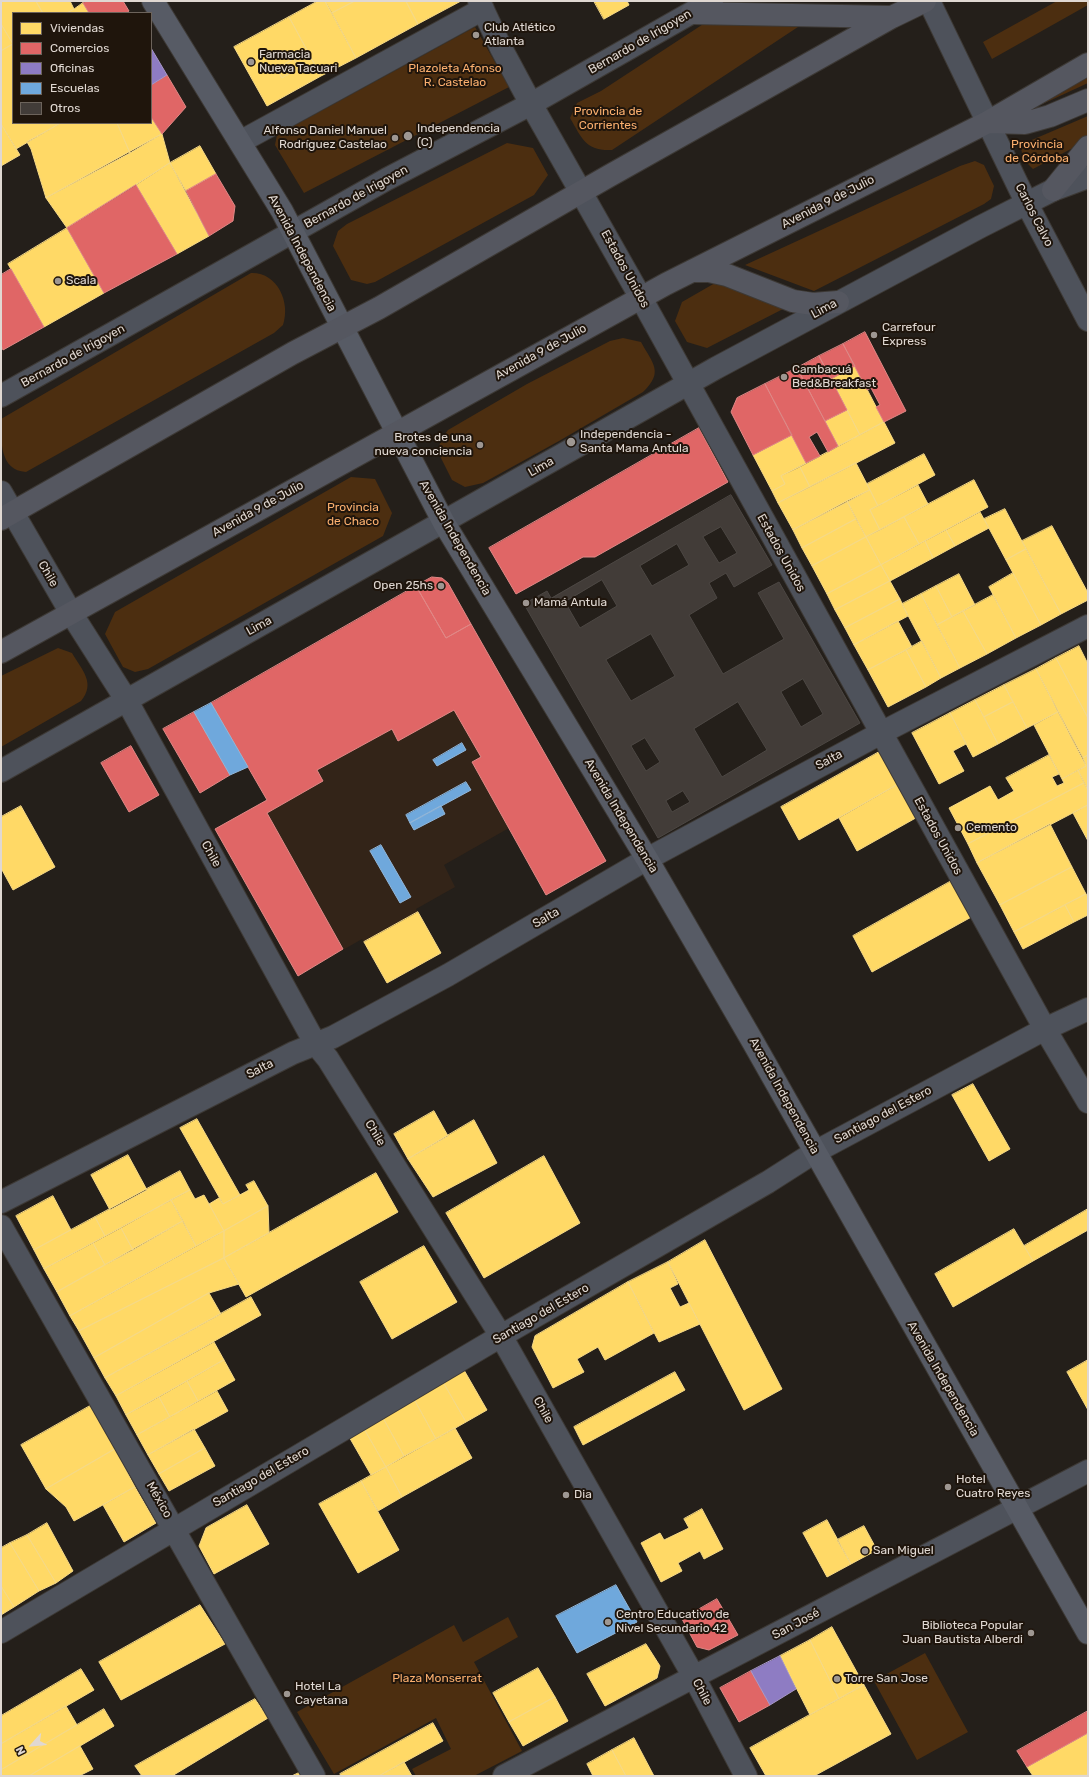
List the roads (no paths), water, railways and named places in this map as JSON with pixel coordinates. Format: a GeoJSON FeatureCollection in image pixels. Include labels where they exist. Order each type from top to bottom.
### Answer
{"type":"FeatureCollection","features":[{"type":"Feature","properties":{"kind":"highway"},"geometry":{"type":"LineString","coordinates":[[7,516],[293,353],[379,308],[892,17],[925,1]]}},
{"type":"Feature","properties":{"kind":"highway"},"geometry":{"type":"LineString","coordinates":[[692,13],[892,17]]}},
{"type":"Feature","properties":{"kind":"highway","name":"Avenida 9 de Julio"},"geometry":{"type":"LineString","coordinates":[[1,652],[641,298],[988,122],[1088,64]]}},
{"type":"Feature","properties":{"kind":"highway"},"geometry":{"type":"LineString","coordinates":[[988,122],[1026,123],[1050,116],[1088,100]]}},
{"type":"Feature","properties":{"kind":"highway"},"geometry":{"type":"LineString","coordinates":[[1053,190],[1088,147]]}},
{"type":"Feature","properties":{"kind":"highway"},"geometry":{"type":"LineString","coordinates":[[692,271],[728,275],[794,301],[813,304],[838,302]]}},
{"type":"Feature","properties":{"kind":"main road","name":"Avenida Independencia"},"geometry":{"type":"LineString","coordinates":[[153,1],[240,142],[292,232],[444,523],[647,859],[1088,1633]]}},
{"type":"Feature","properties":{"kind":"street","name":"Bernardo de Irigoyen"},"geometry":{"type":"LineString","coordinates":[[1,396],[387,179],[531,104],[712,1]]}},
{"type":"Feature","properties":{"kind":"street","name":"Carlos Calvo"},"geometry":{"type":"LineString","coordinates":[[930,1],[1027,204],[1088,320]]}},
{"type":"Feature","properties":{"kind":"street"},"geometry":{"type":"LineString","coordinates":[[240,142],[481,5]]}},
{"type":"Feature","properties":{"kind":"street","name":"Estados Unidos"},"geometry":{"type":"LineString","coordinates":[[481,5],[501,48],[531,104],[641,298],[1045,1029],[1088,1102]]}},
{"type":"Feature","properties":{"kind":"street","name":"Lima"},"geometry":{"type":"LineString","coordinates":[[1,771],[444,523],[688,383],[838,302],[1053,190],[1088,177]]}},
{"type":"Feature","properties":{"kind":"street","name":"Chile"},"geometry":{"type":"LineString","coordinates":[[1,492],[7,516],[127,701],[315,1043],[328,1059],[501,1336],[694,1677],[746,1776]]}},
{"type":"Feature","properties":{"kind":"street","name":"Salta"},"geometry":{"type":"LineString","coordinates":[[1,1202],[286,1056],[333,1037],[448,975],[647,859],[881,733],[1088,626]]}},
{"type":"Feature","properties":{"kind":"street","name":"Santiago del Estero"},"geometry":{"type":"LineString","coordinates":[[1,1632],[174,1528],[501,1336],[761,1186],[815,1152],[1045,1029],[1088,1009]]}},
{"type":"Feature","properties":{"kind":"street","name":"México"},"geometry":{"type":"LineString","coordinates":[[1,1226],[314,1776]]}},
{"type":"Feature","properties":{"kind":"street","name":"San José"},"geometry":{"type":"LineString","coordinates":[[504,1776],[1088,1471]]}},
{"type":"Feature","properties":{"kind":"place","name":"Club Atlético Atlanta"},"geometry":{"type":"Point","coordinates":[476,35]}},
{"type":"Feature","properties":{"kind":"place","name":"Farmacia Nueva Tacuari"},"geometry":{"type":"Point","coordinates":[251,62]}},
{"type":"Feature","properties":{"kind":"place","name":"Independencia (C)"},"geometry":{"type":"Point","coordinates":[408,136]}},
{"type":"Feature","properties":{"kind":"place","name":"Alfonso Daniel Manuel Rodríguez Castelao"},"geometry":{"type":"Point","coordinates":[395,138]}},
{"type":"Feature","properties":{"kind":"place","name":"Scala"},"geometry":{"type":"Point","coordinates":[58,281]}},
{"type":"Feature","properties":{"kind":"place","name":"Carrefour Express"},"geometry":{"type":"Point","coordinates":[874,335]}},
{"type":"Feature","properties":{"kind":"place","name":"Cambacuá Bed&Breakfast"},"geometry":{"type":"Point","coordinates":[784,377]}},
{"type":"Feature","properties":{"kind":"place","name":"Independencia - Santa Mama Antula"},"geometry":{"type":"Point","coordinates":[571,442]}},
{"type":"Feature","properties":{"kind":"place","name":"Brotes de una nueva conciencia"},"geometry":{"type":"Point","coordinates":[480,445]}},
{"type":"Feature","properties":{"kind":"place","name":"Open 25hs"},"geometry":{"type":"Point","coordinates":[441,586]}},
{"type":"Feature","properties":{"kind":"place","name":"Mamá Antula"},"geometry":{"type":"Point","coordinates":[526,603]}},
{"type":"Feature","properties":{"kind":"place","name":"Cemento"},"geometry":{"type":"Point","coordinates":[958,828]}},
{"type":"Feature","properties":{"kind":"place","name":"Hotel Cuatro Reyes"},"geometry":{"type":"Point","coordinates":[948,1487]}},
{"type":"Feature","properties":{"kind":"place","name":"Dia"},"geometry":{"type":"Point","coordinates":[566,1495]}},
{"type":"Feature","properties":{"kind":"place","name":"San Miguel"},"geometry":{"type":"Point","coordinates":[865,1551]}},
{"type":"Feature","properties":{"kind":"place","name":"Centro Educativo de Nivel Secundario 42"},"geometry":{"type":"Point","coordinates":[608,1622]}},
{"type":"Feature","properties":{"kind":"place","name":"Biblioteca Popular Juan Bautista Alberdi"},"geometry":{"type":"Point","coordinates":[1031,1633]}},
{"type":"Feature","properties":{"kind":"place","name":"Torre San Jose"},"geometry":{"type":"Point","coordinates":[837,1679]}},
{"type":"Feature","properties":{"kind":"place","name":"Hotel La Cayetana"},"geometry":{"type":"Point","coordinates":[287,1694]}},
{"type":"Feature","properties":{"kind":"park label","name":"Plazoleta Afonso R. Castelao"},"geometry":{"type":"Point","coordinates":[455,76]}},
{"type":"Feature","properties":{"kind":"park label","name":"Provincia de Corrientes"},"geometry":{"type":"Point","coordinates":[608,119]}},
{"type":"Feature","properties":{"kind":"park label","name":"Provincia de Córdoba"},"geometry":{"type":"Point","coordinates":[1037,152]}},
{"type":"Feature","properties":{"kind":"park label","name":"Provincia de Chaco"},"geometry":{"type":"Point","coordinates":[353,515]}},
{"type":"Feature","properties":{"kind":"park label","name":"Plaza Monserrat"},"geometry":{"type":"Point","coordinates":[437,1679]}}]}
